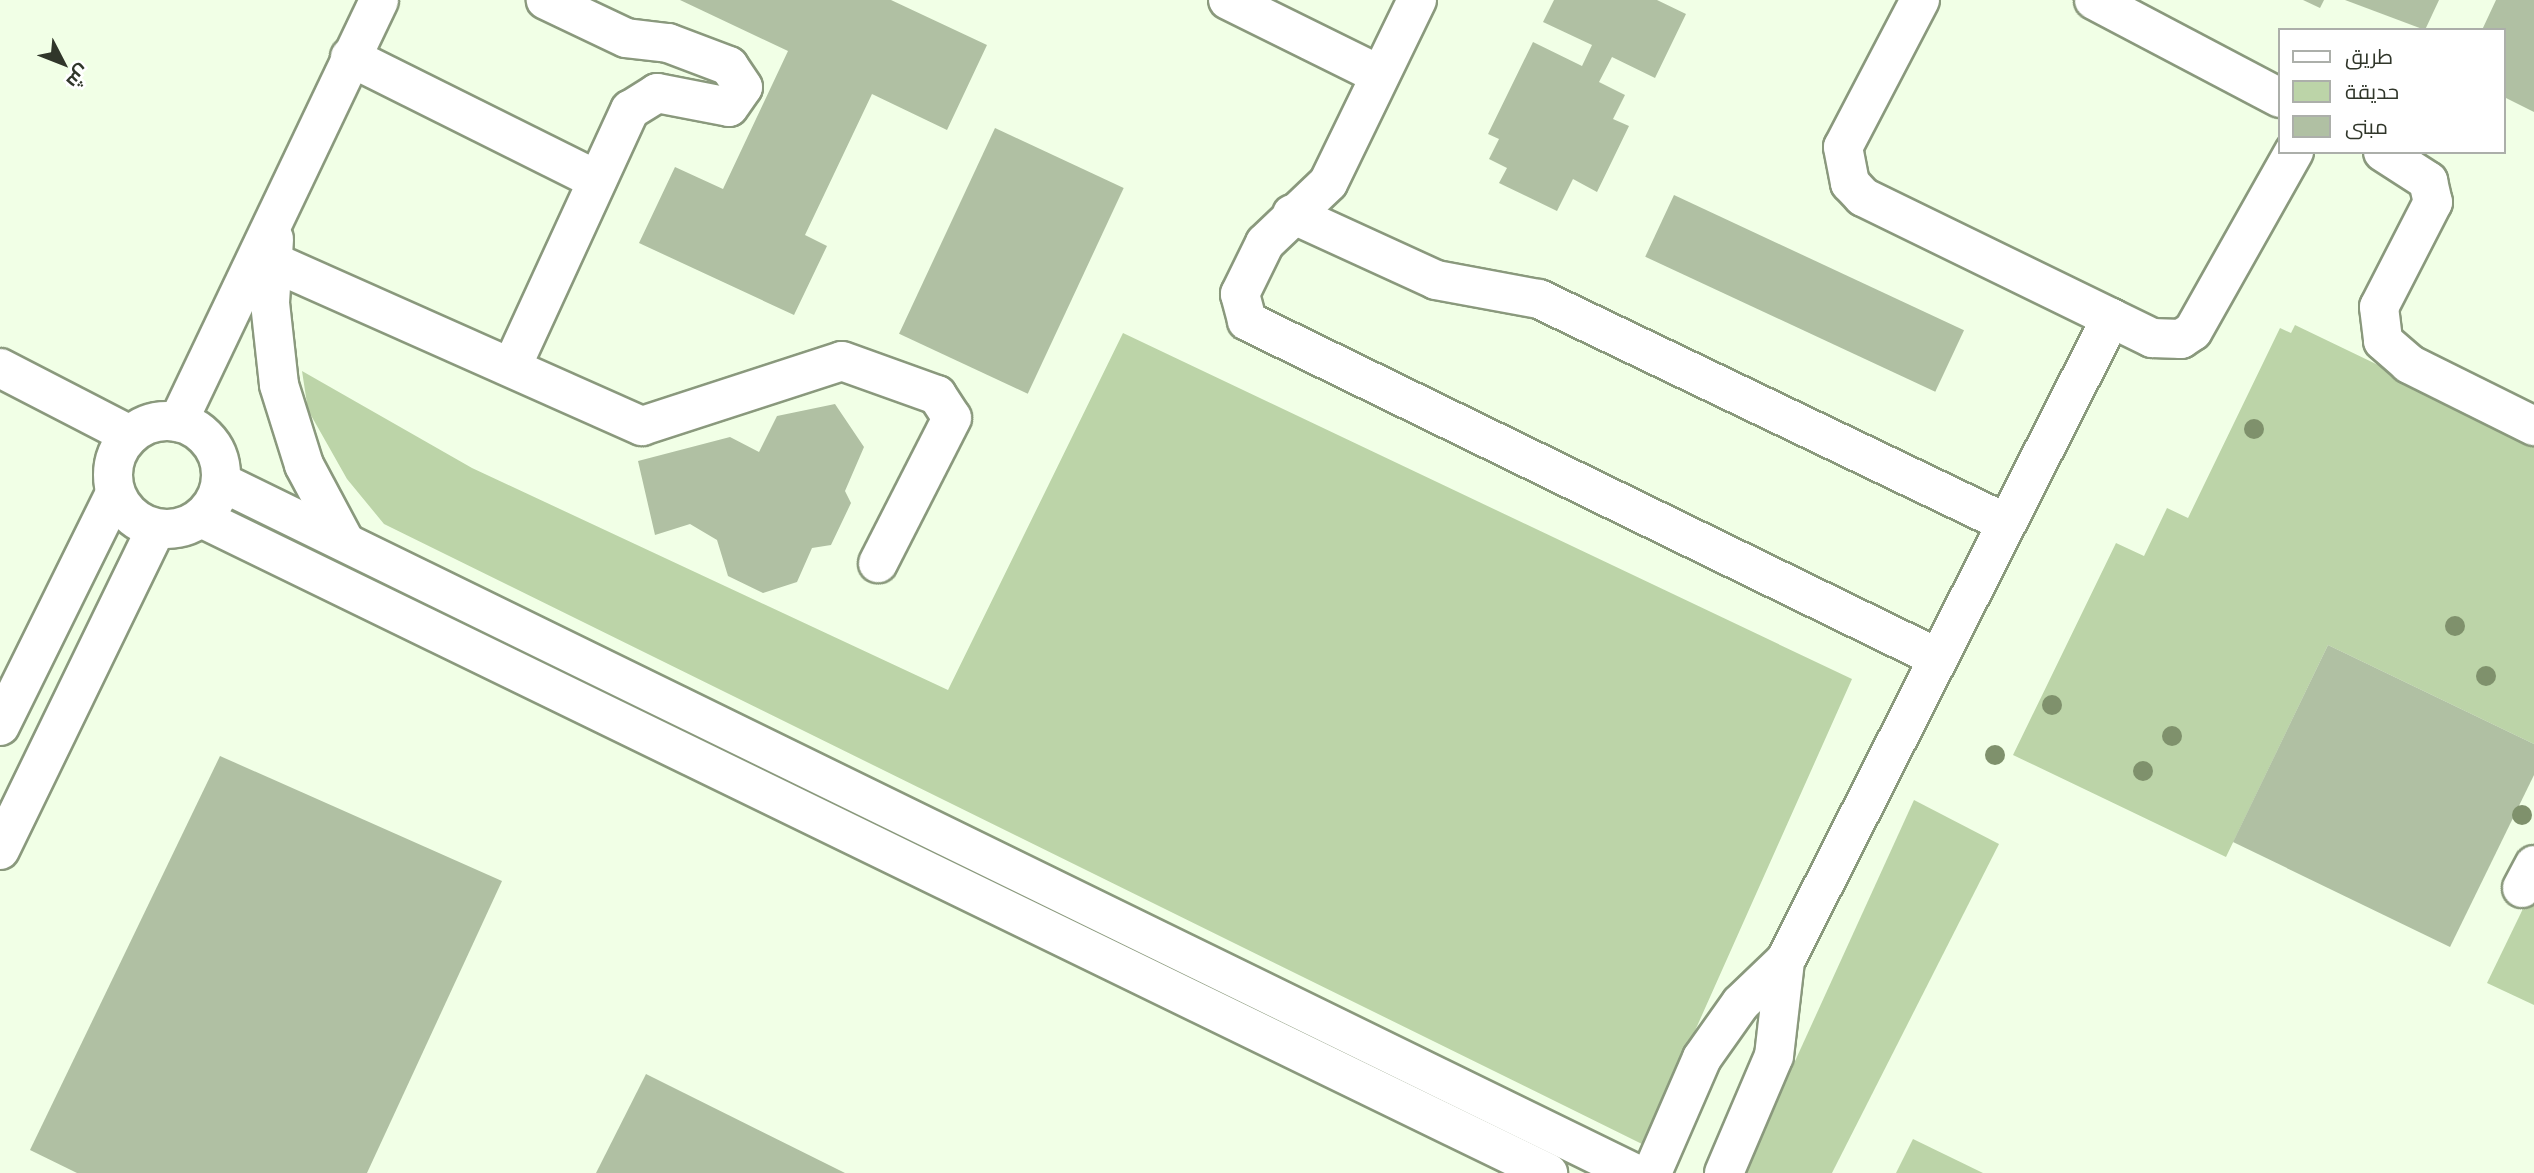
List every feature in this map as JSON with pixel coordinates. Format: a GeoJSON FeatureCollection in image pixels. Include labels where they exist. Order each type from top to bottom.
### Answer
{"type":"FeatureCollection","features":[{"type":"Feature","properties":{"kind":"street"},"geometry":{"type":"LineString","coordinates":[[178,422],[281,199],[379,0]]}},
{"type":"Feature","properties":{"kind":"street"},"geometry":{"type":"LineString","coordinates":[[513,364],[624,120],[648,96],[667,93],[729,107],[743,87],[729,66],[667,43],[626,38],[546,0]]}},
{"type":"Feature","properties":{"kind":"street"},"geometry":{"type":"LineString","coordinates":[[1228,0],[1380,75]]}},
{"type":"Feature","properties":{"kind":"street"},"geometry":{"type":"LineString","coordinates":[[1417,0],[1328,183],[1292,214],[1265,243],[1240,294],[1241,313],[1254,327],[1938,658]]}},
{"type":"Feature","properties":{"kind":"street"},"geometry":{"type":"LineString","coordinates":[[1920,0],[1843,147],[1850,183],[1863,197],[2111,318],[2166,341],[2193,331],[2293,154]]}},
{"type":"Feature","properties":{"kind":"street"},"geometry":{"type":"LineString","coordinates":[[2094,0],[2144,12],[2278,97]]}},
{"type":"Feature","properties":{"kind":"street"},"geometry":{"type":"LineString","coordinates":[[350,57],[597,180]]}},
{"type":"Feature","properties":{"kind":"street"},"geometry":{"type":"LineString","coordinates":[[2386,154],[2428,181],[2433,202],[2379,307],[2383,341],[2409,364],[2534,426]]}},
{"type":"Feature","properties":{"kind":"street"},"geometry":{"type":"LineString","coordinates":[[281,199],[271,261],[272,344],[281,395],[304,465],[343,538]]}},
{"type":"Feature","properties":{"kind":"street"},"geometry":{"type":"LineString","coordinates":[[1292,214],[1436,280],[1539,299],[2006,523]]}},
{"type":"Feature","properties":{"kind":"street"},"geometry":{"type":"LineString","coordinates":[[271,261],[513,364],[560,393],[642,426],[842,361],[937,395],[952,418],[878,563]]}},
{"type":"Feature","properties":{"kind":"street"},"geometry":{"type":"LineString","coordinates":[[1652,1173],[1702,1058],[1741,1003],[1785,961],[2111,318]]}},
{"type":"Feature","properties":{"kind":"street"},"geometry":{"type":"LineString","coordinates":[[0,368],[130,435]]}},
{"type":"Feature","properties":{"kind":"street"},"geometry":{"type":"LineString","coordinates":[[0,726],[115,493],[114,462],[130,435],[161,421],[178,422],[211,443],[221,482],[201,518]]}},
{"type":"Feature","properties":{"kind":"street"},"geometry":{"type":"LineString","coordinates":[[221,482],[343,538],[1634,1173]]}},
{"type":"Feature","properties":{"kind":"street"},"geometry":{"type":"LineString","coordinates":[[115,493],[138,523],[156,529],[201,518],[1548,1173]]}},
{"type":"Feature","properties":{"kind":"street"},"geometry":{"type":"LineString","coordinates":[[0,850],[156,529]]}},
{"type":"Feature","properties":{"kind":"street"},"geometry":{"type":"LineString","coordinates":[[1724,1173],[1774,1056],[1785,961]]}},
{"type":"Feature","properties":{"kind":"green space"},"geometry":{"type":"Polygon","coordinates":[[[2295,325],[2534,440],[2534,744],[2328,645],[2226,857],[2013,755],[2116,543],[2144,556],[2167,508],[2188,518],[2280,328],[2291,333],[2295,325]]]}},
{"type":"Feature","properties":{"kind":"green space"},"geometry":{"type":"Polygon","coordinates":[[[1123,333],[1852,679],[1644,1145],[384,524],[347,479],[308,410],[302,371],[472,468],[948,690],[1123,333]]]}},
{"type":"Feature","properties":{"kind":"green space"},"geometry":{"type":"Polygon","coordinates":[[[1914,800],[1999,844],[1832,1173],[1744,1173],[1914,800]]]}},
{"type":"Feature","properties":{"kind":"green space"},"geometry":{"type":"Polygon","coordinates":[[[2534,886],[2534,1005],[2487,983],[2534,886]]]}},
{"type":"Feature","properties":{"kind":"green space"},"geometry":{"type":"Polygon","coordinates":[[[1913,1139],[1983,1173],[1896,1173],[1913,1139]]]}},
{"type":"Feature","properties":{"kind":"building"},"geometry":{"type":"Polygon","coordinates":[[[680,0],[891,0],[987,45],[947,130],[872,94],[805,235],[827,246],[794,315],[639,243],[675,167],[723,189],[788,51],[680,0]]]}},
{"type":"Feature","properties":{"kind":"building"},"geometry":{"type":"Polygon","coordinates":[[[1554,0],[1657,0],[1686,14],[1655,78],[1612,57],[1599,82],[1625,95],[1613,119],[1629,126],[1597,192],[1573,179],[1557,211],[1499,183],[1507,168],[1489,159],[1499,139],[1488,134],[1533,42],[1582,66],[1592,45],[1543,22],[1554,0]]]}},
{"type":"Feature","properties":{"kind":"building"},"geometry":{"type":"Polygon","coordinates":[[[2303,0],[2324,0],[2320,8],[2303,0]]]}},
{"type":"Feature","properties":{"kind":"building"},"geometry":{"type":"Polygon","coordinates":[[[2345,0],[2439,0],[2426,28],[2345,0]]]}},
{"type":"Feature","properties":{"kind":"building"},"geometry":{"type":"Polygon","coordinates":[[[2496,0],[2534,0],[2534,112],[2506,98],[2506,28],[2483,28],[2496,0]]]}},
{"type":"Feature","properties":{"kind":"building"},"geometry":{"type":"Polygon","coordinates":[[[995,128],[1124,188],[1028,394],[899,334],[995,128]]]}},
{"type":"Feature","properties":{"kind":"building"},"geometry":{"type":"Polygon","coordinates":[[[1674,195],[1964,330],[1935,392],[1645,257],[1674,195]]]}},
{"type":"Feature","properties":{"kind":"building"},"geometry":{"type":"Polygon","coordinates":[[[835,404],[864,447],[845,491],[851,503],[831,545],[812,548],[797,582],[763,593],[728,576],[717,540],[690,524],[655,535],[638,461],[730,437],[759,452],[777,416],[835,404]]]}},
{"type":"Feature","properties":{"kind":"building"},"geometry":{"type":"Polygon","coordinates":[[[2328,645],[2534,744],[2534,775],[2450,947],[2233,842],[2328,645]]]}},
{"type":"Feature","properties":{"kind":"building"},"geometry":{"type":"Polygon","coordinates":[[[220,756],[502,881],[367,1173],[77,1173],[30,1150],[220,756]]]}},
{"type":"Feature","properties":{"kind":"building"},"geometry":{"type":"Polygon","coordinates":[[[646,1074],[845,1173],[596,1173],[646,1074]]]}}]}
